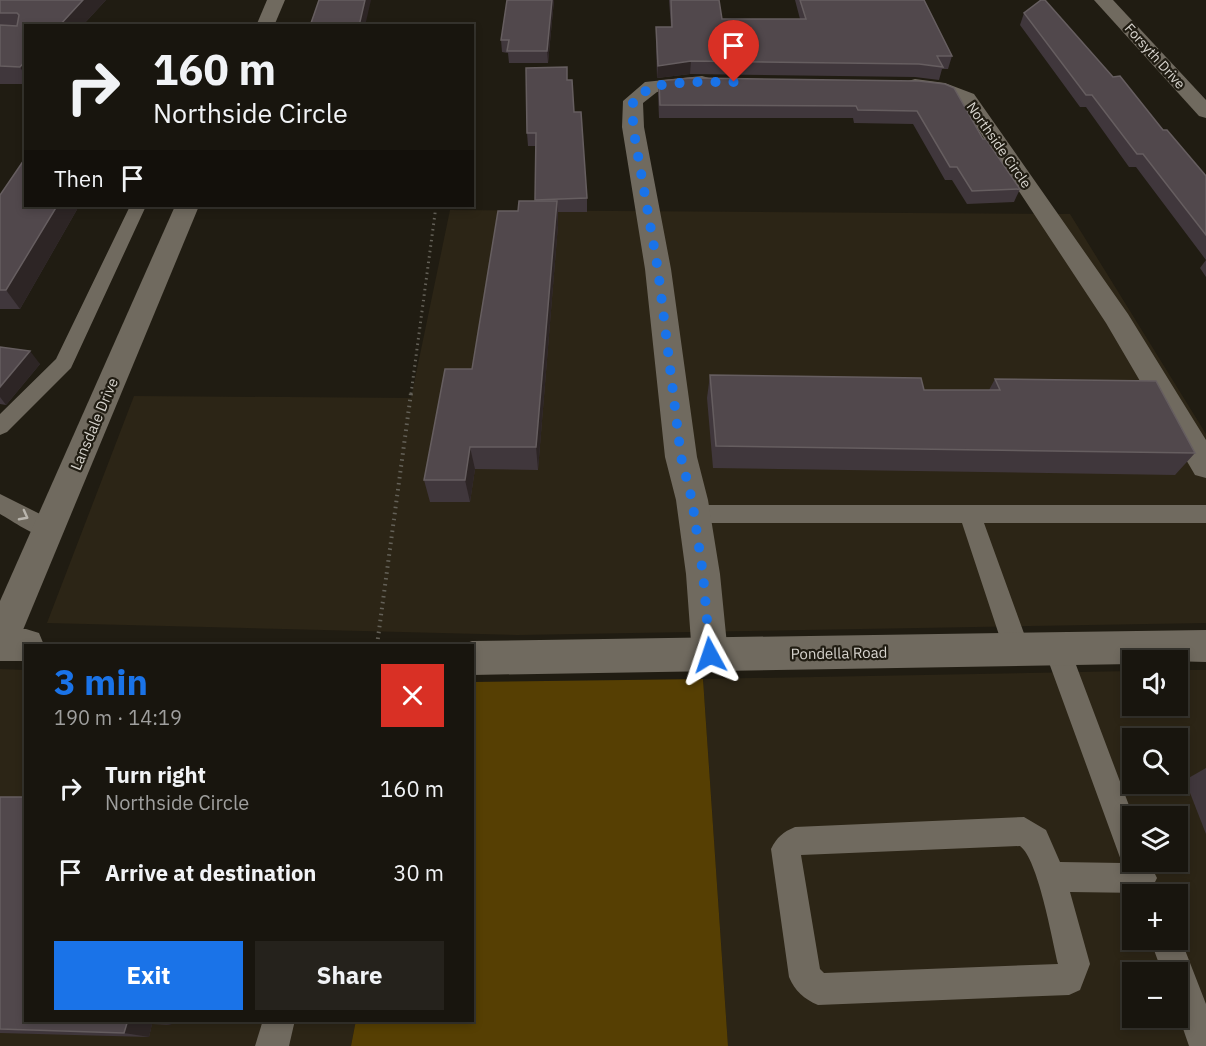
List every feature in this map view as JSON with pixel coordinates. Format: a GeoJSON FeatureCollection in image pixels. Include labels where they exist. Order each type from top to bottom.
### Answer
{"type":"FeatureCollection","features":[{"type":"Feature","properties":{"kind":"street"},"geometry":{"type":"LineString","coordinates":[[266,24],[276,0]]}},
{"type":"Feature","properties":{"kind":"street","name":"Forsyth Drive"},"geometry":{"type":"LineString","coordinates":[[1103,0],[1206,112]]}},
{"type":"Feature","properties":{"kind":"street"},"geometry":{"type":"LineString","coordinates":[[710,655],[703,574],[694,514],[681,457],[658,270],[633,127],[633,101],[652,86],[690,82],[723,82]]}},
{"type":"Feature","properties":{"kind":"street","name":"Northside Circle"},"geometry":{"type":"LineString","coordinates":[[892,85],[945,89],[967,98],[1118,320],[1206,466]]}},
{"type":"Feature","properties":{"kind":"street","name":"Lansdale Drive"},"geometry":{"type":"LineString","coordinates":[[0,643],[187,207]]}},
{"type":"Feature","properties":{"kind":"street"},"geometry":{"type":"LineString","coordinates":[[0,643],[24,645]]}},
{"type":"Feature","properties":{"kind":"street","name":"Pondella Road"},"geometry":{"type":"LineString","coordinates":[[474,657],[1206,646]]}},
{"type":"Feature","properties":{"kind":"lane"},"geometry":{"type":"LineString","coordinates":[[0,427],[64,363],[138,207]]}},
{"type":"Feature","properties":{"kind":"lane"},"geometry":{"type":"LineString","coordinates":[[0,503],[48,529]]}},
{"type":"Feature","properties":{"kind":"lane"},"geometry":{"type":"LineString","coordinates":[[694,514],[1206,514]]}},
{"type":"Feature","properties":{"kind":"lane"},"geometry":{"type":"LineString","coordinates":[[970,514],[1017,650]]}},
{"type":"Feature","properties":{"kind":"lane"},"geometry":{"type":"LineString","coordinates":[[1057,649],[1122,823]]}},
{"type":"Feature","properties":{"kind":"lane"},"geometry":{"type":"LineString","coordinates":[[1024,831],[1036,840],[1051,877],[1074,964],[1069,979],[818,989],[805,977],[786,849],[795,841],[1024,831]]}},
{"type":"Feature","properties":{"kind":"lane"},"geometry":{"type":"LineString","coordinates":[[1051,877],[1125,872]]}},
{"type":"Feature","properties":{"kind":"lane"},"geometry":{"type":"LineString","coordinates":[[1169,950],[1206,1046]]}},
{"type":"Feature","properties":{"kind":"lane"},"geometry":{"type":"LineString","coordinates":[[272,1046],[278,1022]]}},
{"type":"Feature","properties":{"kind":"path"},"geometry":{"type":"LineString","coordinates":[[377,644],[436,207]]}},
{"type":"Feature","properties":{"kind":"shaded area"},"geometry":{"type":"Polygon","coordinates":[[[450,210],[1070,214],[1206,434],[1206,623],[517,635],[47,623],[134,396],[411,398],[450,210]]]}},
{"type":"Feature","properties":{"kind":"shaded area"},"geometry":{"type":"Polygon","coordinates":[[[0,669],[24,670],[24,1022],[356,1022],[351,1046],[0,1046],[0,669]]]}},
{"type":"Feature","properties":{"kind":"shaded area"},"geometry":{"type":"Polygon","coordinates":[[[1188,670],[1206,670],[1206,1046],[728,1046],[703,679],[1122,671],[1122,716],[1188,716],[1188,670]]]}},
{"type":"Feature","properties":{"kind":"shaded area"},"geometry":{"type":"Polygon","coordinates":[[[703,679],[728,1046],[351,1046],[356,1022],[474,1022],[474,682],[703,679]]]}},
{"type":"Feature","properties":{"kind":"building"},"geometry":{"type":"Polygon","coordinates":[[[0,0],[83,0],[61,24],[24,24],[24,62],[20,67],[0,66],[0,25],[17,26],[19,15],[0,13],[0,0]]]}},
{"type":"Feature","properties":{"kind":"building"},"geometry":{"type":"Polygon","coordinates":[[[319,0],[365,0],[359,24],[311,24],[319,0]]]}},
{"type":"Feature","properties":{"kind":"building"},"geometry":{"type":"Polygon","coordinates":[[[507,0],[552,0],[547,51],[507,51],[509,40],[501,40],[507,0]]]}},
{"type":"Feature","properties":{"kind":"building"},"geometry":{"type":"Polygon","coordinates":[[[671,0],[719,0],[722,19],[806,19],[800,0],[924,0],[952,56],[937,56],[943,67],[919,64],[691,61],[658,66],[656,27],[672,27],[671,0]]]}},
{"type":"Feature","properties":{"kind":"building"},"geometry":{"type":"Polygon","coordinates":[[[1041,0],[1045,0],[1113,77],[1120,76],[1163,130],[1167,130],[1206,176],[1206,235],[1143,154],[1137,154],[1092,95],[1086,95],[1024,13],[1041,0]]]}},
{"type":"Feature","properties":{"kind":"building"},"geometry":{"type":"Polygon","coordinates":[[[567,67],[567,80],[572,80],[574,112],[581,112],[587,198],[535,200],[536,133],[527,133],[526,68],[567,67]]]}},
{"type":"Feature","properties":{"kind":"building"},"geometry":{"type":"Polygon","coordinates":[[[691,78],[919,81],[945,84],[954,88],[983,139],[986,139],[1020,189],[972,191],[957,167],[950,167],[917,111],[858,110],[856,106],[660,105],[659,81],[691,78]]]}},
{"type":"Feature","properties":{"kind":"building"},"geometry":{"type":"Polygon","coordinates":[[[24,160],[24,207],[56,207],[6,290],[0,290],[0,195],[24,160]]]}},
{"type":"Feature","properties":{"kind":"building"},"geometry":{"type":"Polygon","coordinates":[[[519,201],[557,201],[536,447],[470,447],[465,480],[424,480],[445,369],[472,369],[498,211],[518,211],[519,201]]]}},
{"type":"Feature","properties":{"kind":"building"},"geometry":{"type":"Polygon","coordinates":[[[0,347],[30,351],[0,387],[0,347]]]}},
{"type":"Feature","properties":{"kind":"building"},"geometry":{"type":"Polygon","coordinates":[[[710,375],[921,378],[924,390],[1000,390],[995,379],[1156,381],[1195,453],[716,446],[710,375]]]}},
{"type":"Feature","properties":{"kind":"building"},"geometry":{"type":"Polygon","coordinates":[[[0,797],[24,797],[24,1022],[127,1022],[124,1033],[0,1029],[0,797]]]}},
{"type":"Feature","properties":{"kind":"route"},"geometry":{"type":"LineString","coordinates":[[710,655],[703,574],[692,500],[681,457],[658,270],[633,127],[633,101],[652,86],[690,82],[734,82]]}}]}
